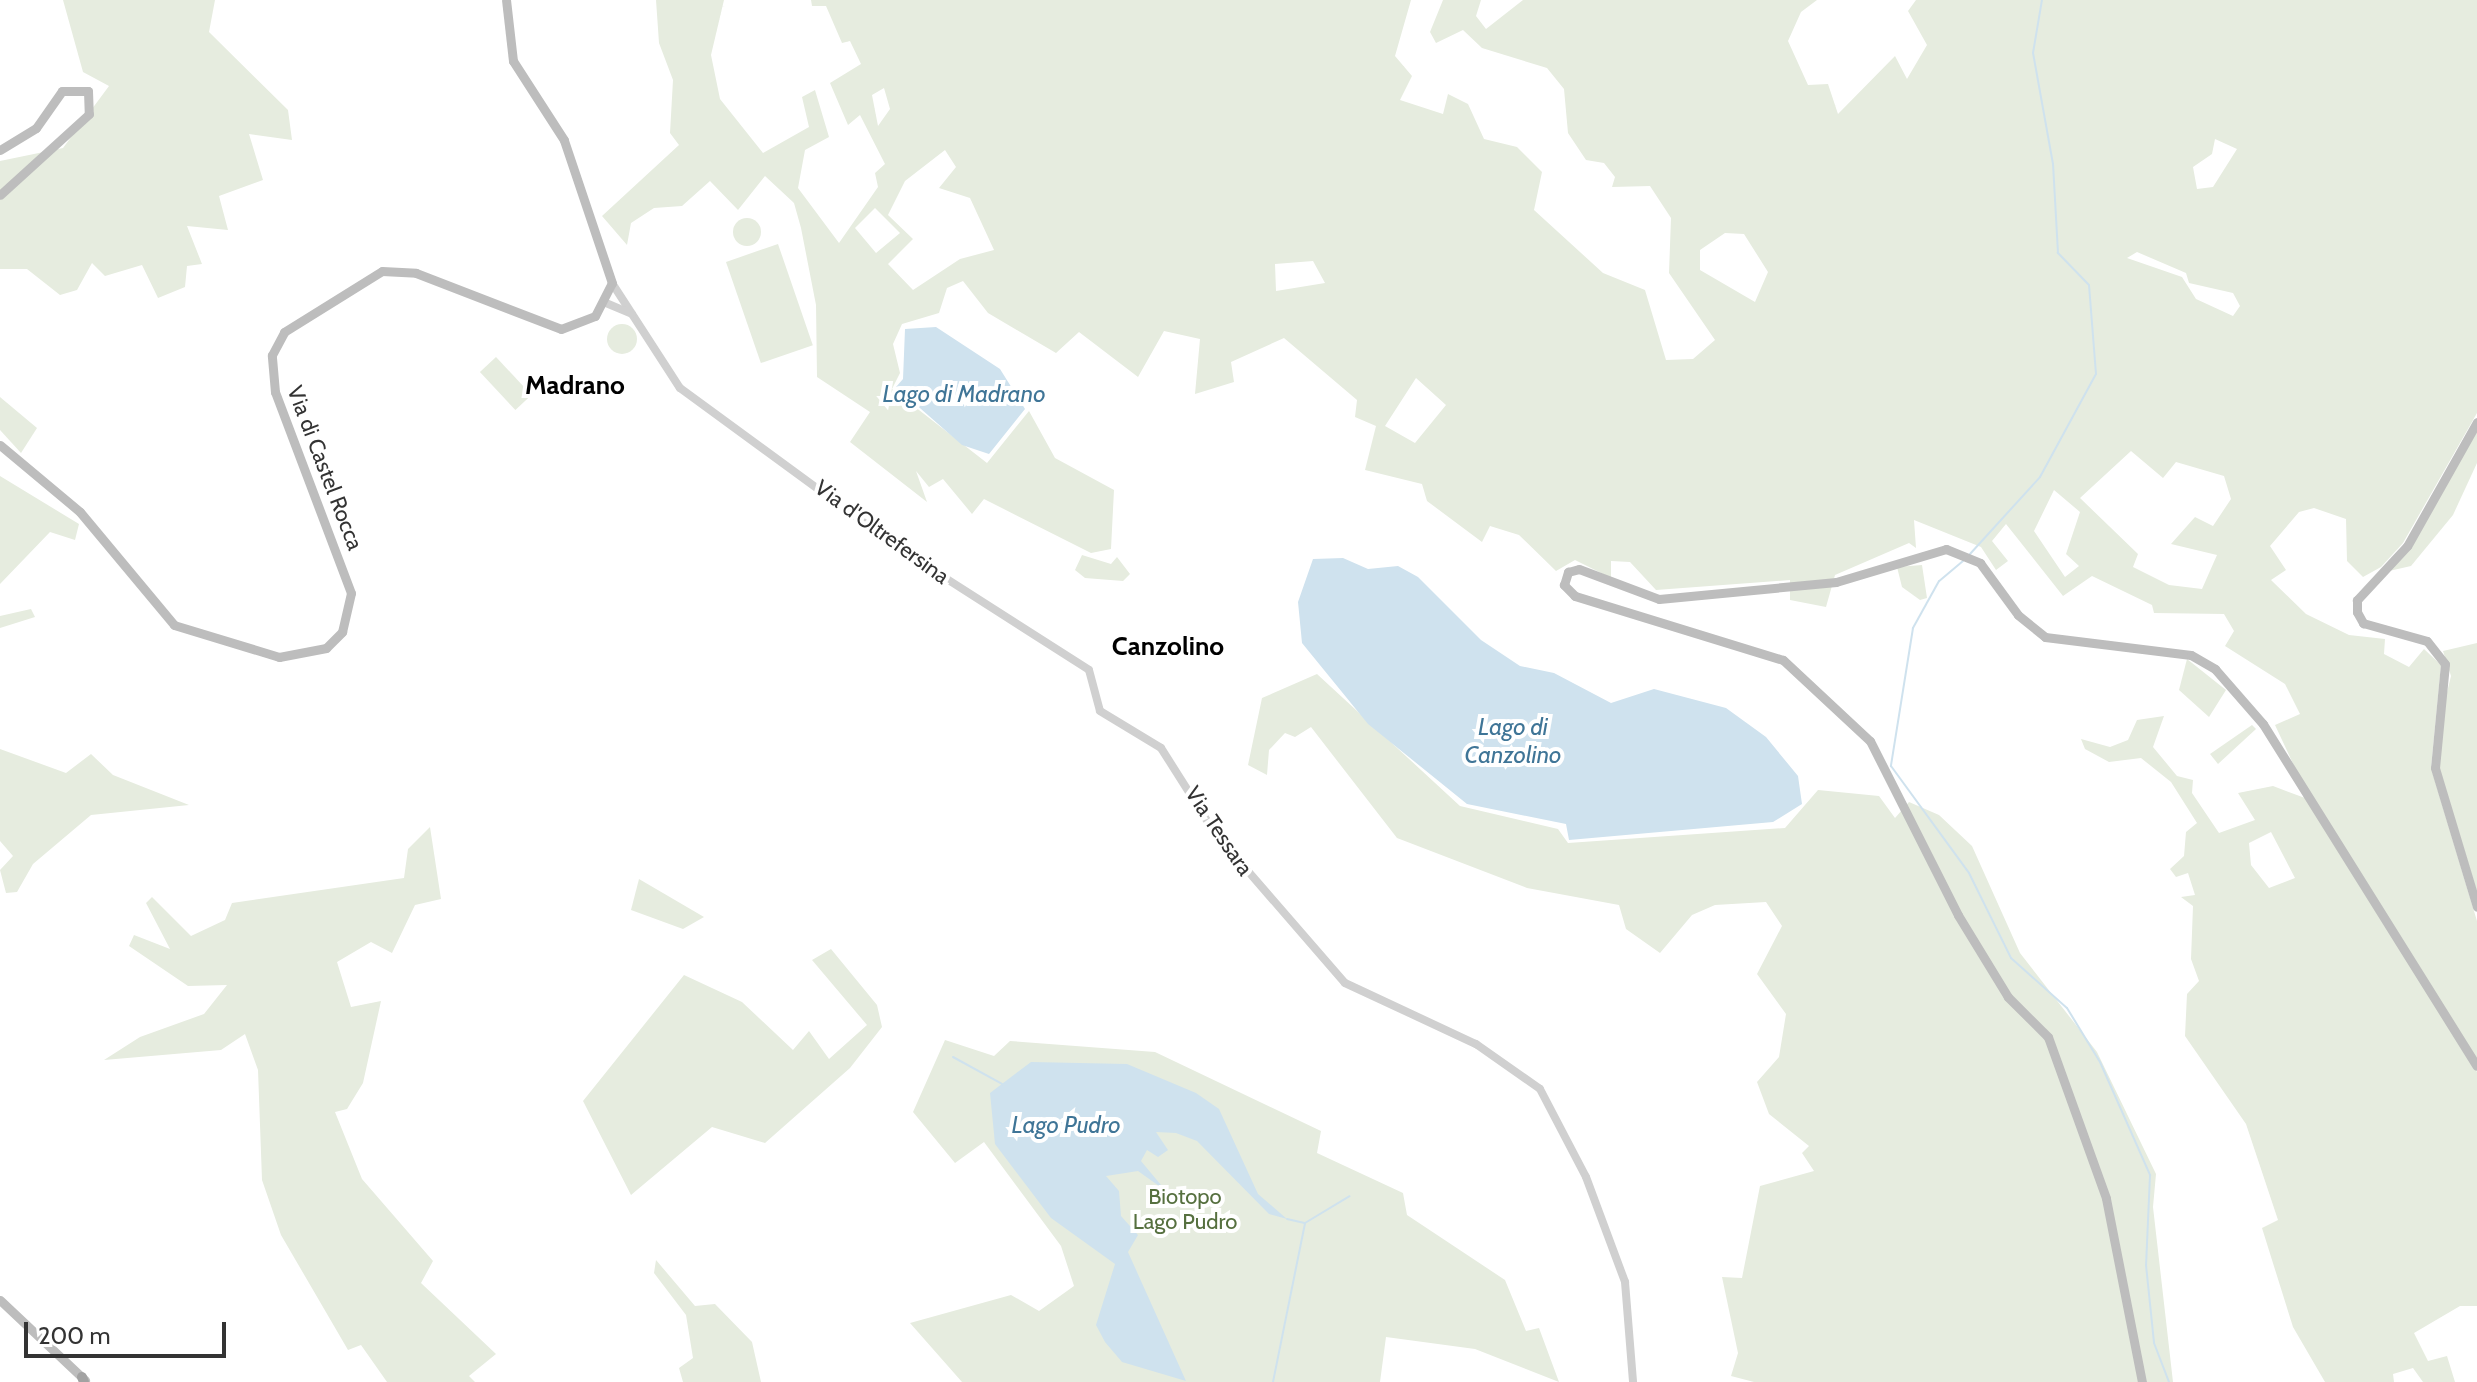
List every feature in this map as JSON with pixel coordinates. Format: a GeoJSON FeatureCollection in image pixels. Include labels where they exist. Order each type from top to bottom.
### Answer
{"type":"FeatureCollection","features":[{"type":"Feature","properties":{"kind":"main road"},"geometry":{"type":"LineString","coordinates":[[506,0],[513,61],[564,140],[612,283],[606,303]]}},
{"type":"Feature","properties":{"kind":"main road"},"geometry":{"type":"LineString","coordinates":[[0,195],[89,114],[88,91],[62,91],[36,128],[2,147]]}},
{"type":"Feature","properties":{"kind":"main road","name":"Via di Castel Rocca"},"geometry":{"type":"LineString","coordinates":[[0,445],[80,512],[174,625],[279,657],[312,655],[342,632],[351,593],[275,392],[272,355],[284,332],[382,271],[399,269],[542,327],[579,326],[606,303]]}},
{"type":"Feature","properties":{"kind":"main road"},"geometry":{"type":"LineString","coordinates":[[2477,422],[2407,546],[2363,593],[2357,612],[2363,623],[2427,641],[2445,664],[2435,768],[2477,907]]}},
{"type":"Feature","properties":{"kind":"main road"},"geometry":{"type":"LineString","coordinates":[[2142,1382],[2106,1198],[2048,1037],[2008,997],[1890,792],[1870,741],[1783,660],[1575,596],[1565,578],[1579,569],[1659,599],[1836,582],[1933,550],[1970,556],[2045,637],[2074,646],[2162,647],[2215,669],[2263,724],[2350,855],[2477,1066]]}},
{"type":"Feature","properties":{"kind":"main road"},"geometry":{"type":"LineString","coordinates":[[0,1300],[85,1380]]}},
{"type":"Feature","properties":{"kind":"street"},"geometry":{"type":"LineString","coordinates":[[612,283],[632,314]]}},
{"type":"Feature","properties":{"kind":"street"},"geometry":{"type":"LineString","coordinates":[[606,303],[632,314]]}},
{"type":"Feature","properties":{"kind":"street","name":"Via d'Oltrefersina"},"geometry":{"type":"LineString","coordinates":[[632,314],[680,388],[900,549],[1089,670],[1091,687]]}},
{"type":"Feature","properties":{"kind":"street","name":"Via Tessara"},"geometry":{"type":"LineString","coordinates":[[1091,687],[1110,720],[1153,738],[1176,765],[1215,833],[1345,983],[1452,1031],[1540,1089],[1586,1177],[1625,1282],[1633,1382]]}},
{"type":"Feature","properties":{"kind":"green space"},"geometry":{"type":"Polygon","coordinates":[[[63,0],[215,0],[209,32],[288,110],[292,140],[249,134],[263,180],[219,196],[228,230],[187,226],[202,264],[187,266],[185,287],[158,298],[142,265],[105,276],[92,263],[77,290],[60,295],[27,269],[0,269],[0,161],[63,148],[109,86],[83,72],[63,0]]]}},
{"type":"Feature","properties":{"kind":"green space"},"geometry":{"type":"Polygon","coordinates":[[[656,0],[724,0],[711,55],[720,99],[763,153],[809,127],[802,97],[815,90],[829,137],[805,150],[798,188],[839,243],[878,187],[875,173],[885,164],[860,115],[848,125],[830,83],[861,64],[850,41],[842,43],[826,6],[812,6],[811,0],[1411,0],[1395,56],[1412,76],[1400,100],[1443,114],[1448,94],[1468,104],[1484,139],[1517,147],[1542,172],[1534,210],[1603,273],[1645,290],[1666,360],[1693,359],[1715,340],[1669,273],[1671,218],[1650,186],[1612,187],[1615,177],[1604,163],[1586,160],[1568,133],[1564,89],[1547,68],[1482,48],[1463,30],[1436,43],[1430,32],[1443,0],[1481,0],[1476,16],[1486,29],[1523,0],[1817,0],[1801,12],[1788,41],[1808,85],[1828,84],[1838,114],[1895,56],[1907,79],[1927,45],[1908,11],[1916,0],[2477,0],[2477,413],[2403,543],[2381,567],[2363,577],[2347,561],[2346,519],[2314,508],[2299,512],[2270,546],[2286,570],[2271,580],[2306,614],[2349,635],[2385,639],[2384,654],[2409,667],[2424,649],[2441,665],[2431,768],[2477,921],[2477,1059],[2296,770],[2275,725],[2300,714],[2285,684],[2225,646],[2234,631],[2224,614],[2154,613],[2152,605],[2092,576],[2063,596],[2006,524],[1992,541],[2008,561],[1996,570],[1981,547],[1914,520],[1916,548],[1909,543],[1835,575],[1826,607],[1790,600],[1790,580],[1656,590],[1630,562],[1611,561],[1611,578],[1575,560],[1556,571],[1519,535],[1490,526],[1482,542],[1427,501],[1422,484],[1365,470],[1376,426],[1355,417],[1357,400],[1284,338],[1231,362],[1234,382],[1195,394],[1200,339],[1164,331],[1138,377],[1079,332],[1056,353],[988,313],[963,281],[947,288],[939,313],[902,324],[893,344],[900,373],[892,389],[987,463],[1029,411],[1055,458],[1114,490],[1111,549],[1091,553],[984,499],[972,514],[943,479],[929,487],[916,471],[927,502],[850,442],[870,412],[817,377],[816,305],[801,228],[794,203],[765,176],[738,210],[710,181],[682,206],[654,208],[631,223],[627,245],[602,216],[679,145],[670,133],[673,80],[659,43],[656,0]],[[884,88],[872,95],[878,126],[890,109],[884,88]],[[2215,139],[2212,154],[2193,167],[2197,189],[2213,187],[2237,149],[2215,139]],[[945,150],[905,181],[888,215],[913,239],[888,264],[913,290],[960,259],[994,250],[970,198],[939,188],[956,167],[945,150]],[[875,208],[855,228],[876,253],[900,233],[875,208]],[[1725,233],[1700,250],[1700,270],[1755,302],[1768,272],[1744,234],[1725,233]],[[2137,252],[2127,258],[2182,277],[2196,299],[2233,316],[2240,306],[2233,293],[2189,283],[2186,273],[2137,252]],[[1313,261],[1275,264],[1276,291],[1325,283],[1313,261]],[[1416,378],[1385,426],[1415,443],[1446,405],[1416,378]],[[2131,451],[2080,498],[2138,554],[2133,567],[2169,585],[2202,589],[2217,555],[2171,544],[2195,517],[2213,526],[2231,499],[2224,476],[2176,462],[2163,478],[2131,451]],[[2054,490],[2034,531],[2065,577],[2079,566],[2066,554],[2080,512],[2054,490]]]}},
{"type":"Feature","properties":{"kind":"green space"},"geometry":{"type":"Polygon","coordinates":[[[747,218],[757,222],[761,232],[757,242],[747,246],[737,242],[733,232],[737,222],[747,218]]]}},
{"type":"Feature","properties":{"kind":"green space"},"geometry":{"type":"Polygon","coordinates":[[[778,244],[813,345],[761,363],[726,262],[778,244]]]}},
{"type":"Feature","properties":{"kind":"green space"},"geometry":{"type":"Polygon","coordinates":[[[622,324],[633,328],[637,339],[633,350],[622,354],[611,350],[607,339],[611,328],[622,324]]]}},
{"type":"Feature","properties":{"kind":"green space"},"geometry":{"type":"Polygon","coordinates":[[[496,357],[531,395],[515,410],[480,372],[496,357]]]}},
{"type":"Feature","properties":{"kind":"green space"},"geometry":{"type":"Polygon","coordinates":[[[0,397],[37,428],[21,453],[0,430],[0,397]]]}},
{"type":"Feature","properties":{"kind":"green space"},"geometry":{"type":"Polygon","coordinates":[[[2477,431],[2477,463],[2453,515],[2411,566],[2389,571],[2477,431]]]}},
{"type":"Feature","properties":{"kind":"green space"},"geometry":{"type":"Polygon","coordinates":[[[0,476],[79,524],[75,540],[50,532],[0,584],[0,476]]]}},
{"type":"Feature","properties":{"kind":"green space"},"geometry":{"type":"Polygon","coordinates":[[[1082,555],[1111,564],[1117,557],[1130,574],[1123,581],[1085,578],[1075,570],[1082,555]]]}},
{"type":"Feature","properties":{"kind":"green space"},"geometry":{"type":"Polygon","coordinates":[[[1922,565],[1927,598],[1920,600],[1902,587],[1897,567],[1922,565]]]}},
{"type":"Feature","properties":{"kind":"green space"},"geometry":{"type":"Polygon","coordinates":[[[31,609],[35,617],[0,628],[0,616],[31,609]]]}},
{"type":"Feature","properties":{"kind":"green space"},"geometry":{"type":"Polygon","coordinates":[[[2477,643],[2477,892],[2439,767],[2439,725],[2451,676],[2443,651],[2477,643]]]}},
{"type":"Feature","properties":{"kind":"green space"},"geometry":{"type":"Polygon","coordinates":[[[2187,659],[2226,690],[2209,717],[2179,690],[2187,659]]]}},
{"type":"Feature","properties":{"kind":"green space"},"geometry":{"type":"Polygon","coordinates":[[[1317,674],[1460,806],[1558,829],[1568,843],[1785,828],[1818,790],[1879,796],[1895,818],[1909,802],[1939,815],[1972,846],[2020,953],[2097,1052],[2156,1174],[2153,1207],[2173,1382],[1754,1382],[1731,1376],[1738,1353],[1722,1277],[1742,1278],[1760,1186],[1814,1171],[1802,1153],[1809,1146],[1769,1114],[1757,1082],[1779,1057],[1786,1014],[1757,974],[1782,926],[1766,902],[1715,905],[1692,915],[1660,953],[1626,929],[1619,905],[1527,888],[1397,838],[1311,727],[1295,737],[1285,733],[1269,750],[1267,775],[1248,765],[1262,698],[1317,674]]]}},
{"type":"Feature","properties":{"kind":"green space"},"geometry":{"type":"Polygon","coordinates":[[[2164,716],[2153,747],[2177,776],[2193,780],[2192,793],[2219,833],[2255,820],[2238,793],[2273,786],[2305,798],[2477,1072],[2477,1306],[2460,1306],[2414,1333],[2428,1361],[2447,1356],[2455,1382],[2423,1382],[2413,1368],[2393,1374],[2394,1382],[2325,1382],[2293,1327],[2262,1228],[2278,1220],[2246,1124],[2185,1036],[2187,994],[2199,981],[2191,959],[2193,906],[2181,897],[2195,895],[2188,873],[2176,877],[2170,869],[2184,856],[2186,832],[2197,823],[2171,782],[2141,758],[2109,762],[2085,749],[2081,739],[2110,747],[2128,740],[2137,720],[2164,716]],[[2271,832],[2249,843],[2251,865],[2269,888],[2295,878],[2271,832]]]}},
{"type":"Feature","properties":{"kind":"green space"},"geometry":{"type":"Polygon","coordinates":[[[2252,725],[2256,729],[2218,764],[2210,754],[2252,725]]]}},
{"type":"Feature","properties":{"kind":"green space"},"geometry":{"type":"Polygon","coordinates":[[[0,749],[66,773],[91,754],[113,775],[189,805],[91,815],[33,864],[17,892],[6,893],[0,870],[13,856],[0,841],[0,749]]]}},
{"type":"Feature","properties":{"kind":"green space"},"geometry":{"type":"Polygon","coordinates":[[[430,827],[441,899],[415,905],[392,953],[371,942],[337,962],[351,1007],[381,1001],[363,1083],[347,1109],[335,1112],[362,1179],[433,1261],[421,1283],[496,1354],[469,1376],[475,1382],[387,1382],[361,1345],[348,1350],[281,1235],[262,1180],[258,1070],[245,1034],[221,1050],[104,1060],[140,1037],[204,1014],[227,985],[188,986],[129,946],[134,935],[170,949],[146,903],[152,897],[191,936],[225,920],[232,903],[404,878],[408,849],[430,827]]]}},
{"type":"Feature","properties":{"kind":"green space"},"geometry":{"type":"Polygon","coordinates":[[[639,879],[704,917],[683,929],[631,910],[639,879]]]}},
{"type":"Feature","properties":{"kind":"green space"},"geometry":{"type":"Polygon","coordinates":[[[831,949],[877,1005],[882,1027],[850,1068],[765,1143],[712,1127],[631,1195],[583,1101],[684,975],[742,1002],[793,1050],[809,1031],[829,1059],[867,1025],[812,960],[831,949]]]}},
{"type":"Feature","properties":{"kind":"green space","name":"Biotopo Lago Pudro"},"geometry":{"type":"Polygon","coordinates":[[[945,1040],[994,1056],[1010,1041],[1155,1052],[1321,1131],[1317,1153],[1403,1193],[1407,1215],[1505,1280],[1526,1331],[1539,1328],[1559,1382],[1475,1349],[1386,1337],[1380,1382],[962,1382],[910,1323],[1011,1295],[1039,1311],[1074,1286],[1061,1246],[984,1142],[955,1163],[913,1112],[945,1040]]]}},
{"type":"Feature","properties":{"kind":"green space"},"geometry":{"type":"Polygon","coordinates":[[[656,1260],[695,1306],[715,1304],[752,1342],[761,1382],[683,1382],[679,1368],[693,1358],[686,1315],[654,1273],[656,1260]]]}},
{"type":"Feature","properties":{"kind":"water","name":"Lago di Madrano"},"geometry":{"type":"Polygon","coordinates":[[[936,327],[1000,369],[1025,409],[989,454],[962,445],[896,387],[903,379],[905,329],[936,327]]]}},
{"type":"Feature","properties":{"kind":"water","name":"Lago di Canzolino"},"geometry":{"type":"Polygon","coordinates":[[[1343,558],[1368,569],[1398,566],[1418,577],[1481,640],[1520,666],[1554,673],[1611,703],[1654,689],[1726,708],[1766,737],[1798,776],[1802,804],[1773,822],[1569,840],[1566,824],[1467,804],[1368,724],[1302,643],[1298,602],[1313,559],[1343,558]]]}},
{"type":"Feature","properties":{"kind":"water","name":"Lago Pudro"},"geometry":{"type":"Polygon","coordinates":[[[1031,1062],[1127,1064],[1196,1093],[1219,1109],[1258,1194],[1287,1219],[1269,1214],[1197,1141],[1176,1133],[1156,1132],[1168,1150],[1158,1157],[1147,1150],[1141,1161],[1166,1191],[1138,1171],[1106,1176],[1119,1191],[1121,1216],[1138,1235],[1128,1252],[1186,1381],[1122,1362],[1105,1342],[1096,1325],[1115,1264],[1051,1218],[995,1144],[990,1093],[1031,1062]]]}},
{"type":"Feature","properties":{"kind":"waterway"},"geometry":{"type":"LineString","coordinates":[[1970,554],[2040,477],[2096,374],[2089,285],[2058,253],[2053,164],[2033,53],[2042,0]]}},
{"type":"Feature","properties":{"kind":"waterway"},"geometry":{"type":"LineString","coordinates":[[1963,561],[1939,581],[1913,628],[1891,766],[1969,873],[2011,958],[2067,1008],[2100,1062],[2150,1175],[2146,1265],[2154,1343],[2169,1382]]}},
{"type":"Feature","properties":{"kind":"waterway"},"geometry":{"type":"LineString","coordinates":[[953,1057],[1004,1085]]}},
{"type":"Feature","properties":{"kind":"waterway"},"geometry":{"type":"LineString","coordinates":[[1287,1219],[1305,1223],[1350,1196]]}},
{"type":"Feature","properties":{"kind":"waterway"},"geometry":{"type":"LineString","coordinates":[[1273,1382],[1305,1223]]}},
{"type":"Feature","properties":{"kind":"district","name":"Madrano"},"geometry":{"type":"Point","coordinates":[575,386]}},
{"type":"Feature","properties":{"kind":"district","name":"Canzolino"},"geometry":{"type":"Point","coordinates":[1168,647]}}]}
